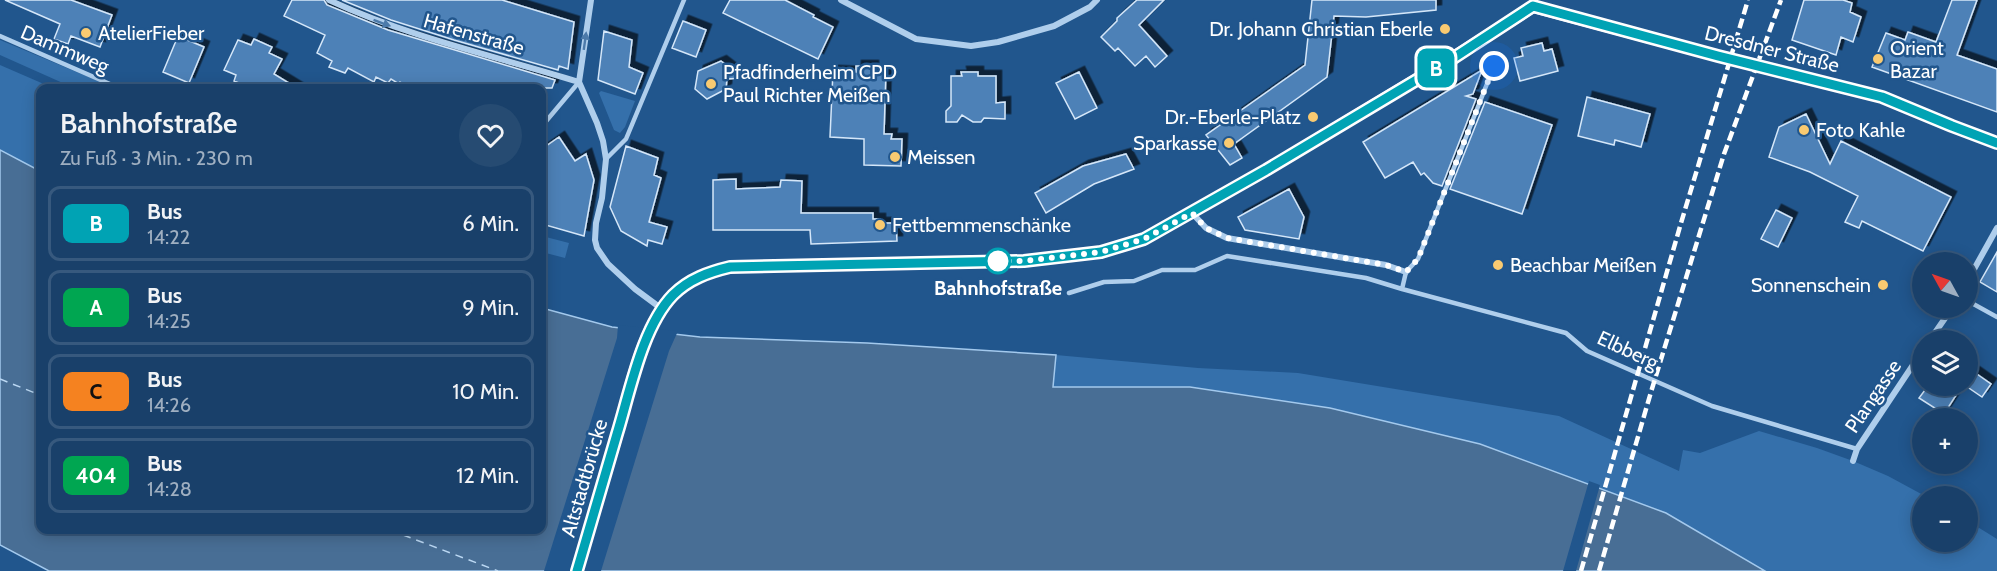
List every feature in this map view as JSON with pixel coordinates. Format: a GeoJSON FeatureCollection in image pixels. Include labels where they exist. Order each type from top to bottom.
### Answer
{"type":"FeatureCollection","features":[{"type":"Feature","properties":{"kind":"main road","name":"Dresdner Straße"},"geometry":{"type":"LineString","coordinates":[[1192,213],[1455,57],[1533,6],[1726,59],[1882,97],[1997,143]]}},
{"type":"Feature","properties":{"kind":"main road"},"geometry":{"type":"LineString","coordinates":[[662,309],[688,284],[712,272],[730,267],[1024,261],[1101,252],[1144,239],[1192,213]]}},
{"type":"Feature","properties":{"kind":"main road","name":"Altstadtbrücke"},"geometry":{"type":"LineString","coordinates":[[577,571],[644,345],[662,309]]}},
{"type":"Feature","properties":{"kind":"street","name":"Hafenstraße"},"geometry":{"type":"LineString","coordinates":[[328,0],[360,15],[404,31],[579,82]]}},
{"type":"Feature","properties":{"kind":"street"},"geometry":{"type":"LineString","coordinates":[[591,0],[579,82],[597,123],[606,159],[602,198],[596,223],[597,249],[608,264],[662,309]]}},
{"type":"Feature","properties":{"kind":"street"},"geometry":{"type":"LineString","coordinates":[[842,0],[916,39],[970,46],[998,42],[1054,26],[1097,0]]}},
{"type":"Feature","properties":{"kind":"street"},"geometry":{"type":"LineString","coordinates":[[1192,213],[1206,228],[1227,238],[1386,265],[1406,272]]}},
{"type":"Feature","properties":{"kind":"street"},"geometry":{"type":"LineString","coordinates":[[1978,262],[1997,228]]}},
{"type":"Feature","properties":{"kind":"street","name":"Plangasse"},"geometry":{"type":"LineString","coordinates":[[1854,461],[1857,449],[1912,366]]}},
{"type":"Feature","properties":{"kind":"lane"},"geometry":{"type":"LineString","coordinates":[[606,159],[626,139],[684,0]]}},
{"type":"Feature","properties":{"kind":"lane","name":"Dammweg"},"geometry":{"type":"LineString","coordinates":[[0,36],[110,84]]}},
{"type":"Feature","properties":{"kind":"lane"},"geometry":{"type":"LineString","coordinates":[[1402,289],[1406,272],[1418,259],[1494,66]]}},
{"type":"Feature","properties":{"kind":"lane"},"geometry":{"type":"LineString","coordinates":[[546,121],[579,82]]}},
{"type":"Feature","properties":{"kind":"lane","name":"Elbberg"},"geometry":{"type":"LineString","coordinates":[[1069,293],[1104,282],[1134,281],[1162,270],[1195,270],[1227,256],[1366,278],[1566,333],[1587,351],[1712,406],[1857,449]]}},
{"type":"Feature","properties":{"kind":"lane"},"geometry":{"type":"LineString","coordinates":[[1978,307],[1997,317]]}},
{"type":"Feature","properties":{"kind":"shaded area"},"geometry":{"type":"Polygon","coordinates":[[[0,40],[105,84],[65,84],[0,55],[0,40]]]}},
{"type":"Feature","properties":{"kind":"shaded area"},"geometry":{"type":"Polygon","coordinates":[[[0,65],[44,84],[36,84],[36,169],[0,150],[0,65]]]}},
{"type":"Feature","properties":{"kind":"shaded area"},"geometry":{"type":"Polygon","coordinates":[[[601,91],[635,101],[625,127],[620,133],[614,130],[599,93],[601,91]]]}},
{"type":"Feature","properties":{"kind":"shaded area"},"geometry":{"type":"Polygon","coordinates":[[[0,150],[36,169],[36,534],[546,534],[546,309],[612,327],[700,337],[867,343],[1056,355],[1053,387],[1190,387],[1330,408],[1480,444],[1666,513],[1765,571],[49,571],[0,545],[0,150]]]}},
{"type":"Feature","properties":{"kind":"shaded area"},"geometry":{"type":"Polygon","coordinates":[[[546,237],[569,243],[565,258],[546,253],[546,237]]]}},
{"type":"Feature","properties":{"kind":"shaded area"},"geometry":{"type":"Polygon","coordinates":[[[1056,355],[1198,368],[1298,373],[1559,416],[1679,471],[1683,450],[1700,453],[1759,431],[1853,461],[1912,489],[1912,552],[1978,552],[1978,527],[1997,539],[1997,571],[1765,571],[1666,513],[1480,444],[1330,408],[1190,387],[1053,387],[1056,355]]]}},
{"type":"Feature","properties":{"kind":"pier"},"geometry":{"type":"Polygon","coordinates":[[[618,325],[678,331],[669,351],[601,571],[544,571],[617,338],[618,325]]]}},
{"type":"Feature","properties":{"kind":"pier"},"geometry":{"type":"Polygon","coordinates":[[[1589,481],[1600,485],[1576,571],[1563,571],[1589,481]]]}},
{"type":"Feature","properties":{"kind":"building"},"geometry":{"type":"Polygon","coordinates":[[[5,0],[71,0],[112,15],[100,47],[71,36],[68,44],[54,39],[60,24],[5,0]]]}},
{"type":"Feature","properties":{"kind":"building"},"geometry":{"type":"Polygon","coordinates":[[[292,0],[324,0],[327,5],[388,30],[555,80],[552,88],[546,88],[546,84],[403,84],[400,82],[399,84],[391,79],[388,83],[376,77],[374,82],[348,68],[345,73],[329,67],[332,61],[317,53],[325,35],[284,16],[292,0]]]}},
{"type":"Feature","properties":{"kind":"building"},"geometry":{"type":"Polygon","coordinates":[[[342,0],[502,0],[574,22],[568,69],[559,66],[558,70],[454,40],[391,20],[342,0]]]}},
{"type":"Feature","properties":{"kind":"building"},"geometry":{"type":"Polygon","coordinates":[[[730,0],[785,0],[833,27],[818,59],[723,13],[730,0]]]}},
{"type":"Feature","properties":{"kind":"building"},"geometry":{"type":"Polygon","coordinates":[[[1137,0],[1164,0],[1139,25],[1167,56],[1155,67],[1146,56],[1135,66],[1118,48],[1115,51],[1101,37],[1137,0]]]}},
{"type":"Feature","properties":{"kind":"building"},"geometry":{"type":"Polygon","coordinates":[[[1312,0],[1436,0],[1436,10],[1366,17],[1334,16],[1327,77],[1234,144],[1242,158],[1230,165],[1206,135],[1305,65],[1312,0]]]}},
{"type":"Feature","properties":{"kind":"building"},"geometry":{"type":"Polygon","coordinates":[[[1804,0],[1843,0],[1852,3],[1850,12],[1861,17],[1853,42],[1841,37],[1836,55],[1792,40],[1804,0]]]}},
{"type":"Feature","properties":{"kind":"building"},"geometry":{"type":"Polygon","coordinates":[[[1952,0],[1977,0],[1957,55],[1997,69],[1997,112],[1872,67],[1886,33],[1905,40],[1908,32],[1936,42],[1952,0]]]}},
{"type":"Feature","properties":{"kind":"building"},"geometry":{"type":"Polygon","coordinates":[[[683,21],[706,30],[696,57],[672,48],[683,21]]]}},
{"type":"Feature","properties":{"kind":"building"},"geometry":{"type":"Polygon","coordinates":[[[604,31],[632,40],[629,67],[643,73],[635,94],[598,80],[604,31]]]}},
{"type":"Feature","properties":{"kind":"building"},"geometry":{"type":"Polygon","coordinates":[[[178,36],[204,47],[189,83],[163,72],[178,36]]]}},
{"type":"Feature","properties":{"kind":"building"},"geometry":{"type":"Polygon","coordinates":[[[254,39],[272,47],[269,53],[282,59],[274,74],[290,84],[241,84],[234,81],[236,75],[224,70],[238,40],[251,45],[254,39]]]}},
{"type":"Feature","properties":{"kind":"building"},"geometry":{"type":"Polygon","coordinates":[[[1542,43],[1544,51],[1552,49],[1558,71],[1520,81],[1514,58],[1523,56],[1521,48],[1542,43]]]}},
{"type":"Feature","properties":{"kind":"building","name":"Pfadfinderheim CPD Paul Richter Meißen"},"geometry":{"type":"Polygon","coordinates":[[[721,61],[743,78],[727,79],[726,89],[707,99],[695,89],[698,71],[721,61]]]}},
{"type":"Feature","properties":{"kind":"building"},"geometry":{"type":"Polygon","coordinates":[[[856,66],[873,66],[873,72],[886,71],[884,134],[892,134],[891,139],[902,139],[901,166],[864,165],[864,139],[830,137],[833,71],[856,72],[856,66]]]}},
{"type":"Feature","properties":{"kind":"building"},"geometry":{"type":"Polygon","coordinates":[[[1482,70],[1473,94],[1466,96],[1476,99],[1442,186],[1433,183],[1424,173],[1421,175],[1413,162],[1385,178],[1363,142],[1482,70]]]}},
{"type":"Feature","properties":{"kind":"building"},"geometry":{"type":"Polygon","coordinates":[[[961,72],[978,72],[978,76],[996,76],[996,103],[1005,102],[1005,119],[984,118],[981,122],[973,122],[962,115],[957,122],[946,122],[946,111],[951,106],[951,76],[962,76],[961,72]]]}},
{"type":"Feature","properties":{"kind":"building"},"geometry":{"type":"Polygon","coordinates":[[[1079,72],[1097,108],[1075,119],[1056,83],[1079,72]]]}},
{"type":"Feature","properties":{"kind":"building"},"geometry":{"type":"Polygon","coordinates":[[[1587,97],[1650,114],[1641,147],[1615,140],[1614,145],[1578,136],[1587,97]]]}},
{"type":"Feature","properties":{"kind":"building"},"geometry":{"type":"Polygon","coordinates":[[[1485,102],[1552,125],[1522,214],[1450,189],[1485,102]]]}},
{"type":"Feature","properties":{"kind":"building"},"geometry":{"type":"Polygon","coordinates":[[[1806,114],[1830,164],[1841,141],[1951,197],[1923,251],[1862,221],[1859,228],[1845,222],[1858,196],[1810,172],[1769,157],[1779,127],[1806,114]]]}},
{"type":"Feature","properties":{"kind":"building"},"geometry":{"type":"Polygon","coordinates":[[[559,137],[575,161],[586,154],[594,180],[584,236],[546,225],[546,146],[559,137]]]}},
{"type":"Feature","properties":{"kind":"building"},"geometry":{"type":"Polygon","coordinates":[[[626,146],[658,158],[654,175],[661,178],[649,222],[667,227],[662,244],[648,240],[647,246],[621,231],[610,207],[626,146]]]}},
{"type":"Feature","properties":{"kind":"building"},"geometry":{"type":"Polygon","coordinates":[[[1126,154],[1134,169],[1094,184],[1046,213],[1035,193],[1083,166],[1126,154]]]}},
{"type":"Feature","properties":{"kind":"building"},"geometry":{"type":"Polygon","coordinates":[[[736,179],[736,189],[780,187],[781,180],[802,181],[801,213],[873,213],[873,219],[880,219],[880,223],[896,223],[897,241],[811,244],[810,230],[713,230],[713,180],[736,179]]]}},
{"type":"Feature","properties":{"kind":"building"},"geometry":{"type":"Polygon","coordinates":[[[1289,189],[1304,217],[1299,239],[1245,230],[1238,217],[1289,189]]]}},
{"type":"Feature","properties":{"kind":"building"},"geometry":{"type":"Polygon","coordinates":[[[1776,210],[1792,218],[1778,247],[1761,239],[1776,210]]]}},
{"type":"Feature","properties":{"kind":"building"},"geometry":{"type":"Polygon","coordinates":[[[1997,252],[1997,292],[1980,282],[1997,252]]]}},
{"type":"Feature","properties":{"kind":"building"},"geometry":{"type":"Polygon","coordinates":[[[1978,375],[1991,384],[1982,397],[1978,394],[1978,375]]]}},
{"type":"Feature","properties":{"kind":"building"},"geometry":{"type":"Polygon","coordinates":[[[1920,396],[1956,396],[1948,408],[1935,408],[1919,398],[1920,396]]]}},
{"type":"Feature","properties":{"kind":"ferry route"},"geometry":{"type":"LineString","coordinates":[[0,379],[36,393]]}},
{"type":"Feature","properties":{"kind":"ferry route"},"geometry":{"type":"LineString","coordinates":[[401,534],[498,571]]}},
{"type":"Feature","properties":{"kind":"railway"},"geometry":{"type":"LineString","coordinates":[[1581,571],[1748,0]]}},
{"type":"Feature","properties":{"kind":"railway"},"geometry":{"type":"LineString","coordinates":[[1599,571],[1724,154],[1781,0]]}},
{"type":"Feature","properties":{"kind":"bus line","name":"B"},"geometry":{"type":"LineString","coordinates":[[577,571],[644,345],[662,309],[688,284],[712,272],[730,267],[1024,261],[1101,252],[1144,239],[1266,170],[1455,57],[1533,6],[1735,61],[1882,97],[1997,143]]}},
{"type":"Feature","properties":{"kind":"place","name":"Dr. Johann Christian Eberle"},"geometry":{"type":"Point","coordinates":[1445,29]}},
{"type":"Feature","properties":{"kind":"place","name":"AtelierFieber"},"geometry":{"type":"Point","coordinates":[86,33]}},
{"type":"Feature","properties":{"kind":"place","name":"Orient Bazar"},"geometry":{"type":"Point","coordinates":[1878,59]}},
{"type":"Feature","properties":{"kind":"place","name":"Pfadfinderheim CPD Paul Richter Meißen"},"geometry":{"type":"Point","coordinates":[711,84]}},
{"type":"Feature","properties":{"kind":"place","name":"Dr.-Eberle-Platz"},"geometry":{"type":"Point","coordinates":[1313,117]}},
{"type":"Feature","properties":{"kind":"place","name":"Foto Kahle"},"geometry":{"type":"Point","coordinates":[1804,130]}},
{"type":"Feature","properties":{"kind":"place","name":"Sparkasse"},"geometry":{"type":"Point","coordinates":[1229,143]}},
{"type":"Feature","properties":{"kind":"place","name":"Meissen"},"geometry":{"type":"Point","coordinates":[895,157]}},
{"type":"Feature","properties":{"kind":"place","name":"Fettbemmenschänke"},"geometry":{"type":"Point","coordinates":[880,225]}},
{"type":"Feature","properties":{"kind":"place","name":"Bahnhofstraße"},"geometry":{"type":"Point","coordinates":[998,261]}},
{"type":"Feature","properties":{"kind":"place","name":"Beachbar Meißen"},"geometry":{"type":"Point","coordinates":[1498,265]}},
{"type":"Feature","properties":{"kind":"place","name":"Sonnenschein"},"geometry":{"type":"Point","coordinates":[1883,285]}},
{"type":"Feature","properties":{"kind":"route"},"geometry":{"type":"LineString","coordinates":[[998,261],[1024,261],[1101,252],[1144,239],[1192,213],[1206,228],[1227,238],[1386,265],[1406,272],[1418,259],[1494,66]]}}]}
